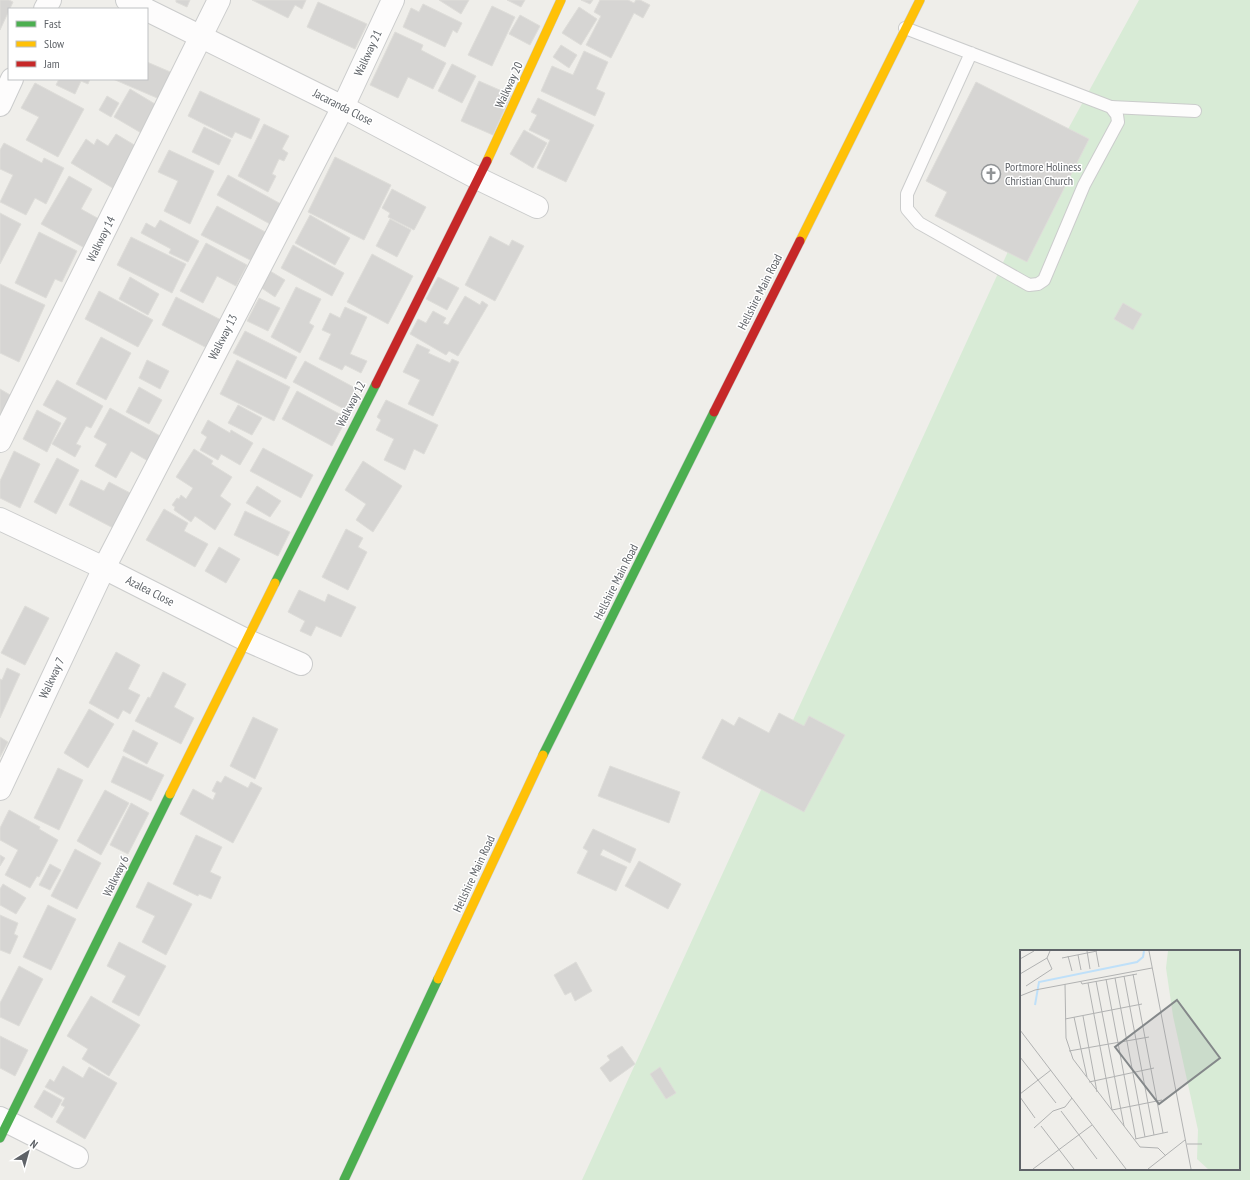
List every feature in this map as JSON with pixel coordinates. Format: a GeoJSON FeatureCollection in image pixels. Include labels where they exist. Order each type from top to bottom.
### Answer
{"type":"FeatureCollection","features":[{"type":"Feature","properties":{"kind":"main road","name":"Walkway 20"},"geometry":{"type":"LineString","coordinates":[[479,179],[561,0]]}},
{"type":"Feature","properties":{"kind":"main road","name":"Hellshire Main Road"},"geometry":{"type":"LineString","coordinates":[[344,1180],[544,753],[920,0]]}},
{"type":"Feature","properties":{"kind":"main road","name":"Walkway 12"},"geometry":{"type":"LineString","coordinates":[[246,640],[479,179]]}},
{"type":"Feature","properties":{"kind":"main road","name":"Walkway 6"},"geometry":{"type":"LineString","coordinates":[[3,1126],[246,640]]}},
{"type":"Feature","properties":{"kind":"street","name":"Jacaranda Close"},"geometry":{"type":"LineString","coordinates":[[127,0],[142,8]]}},
{"type":"Feature","properties":{"kind":"street","name":"Walkway 14"},"geometry":{"type":"LineString","coordinates":[[0,441],[218,0]]}},
{"type":"Feature","properties":{"kind":"street","name":"Walkway 21"},"geometry":{"type":"LineString","coordinates":[[343,107],[393,0]]}},
{"type":"Feature","properties":{"kind":"street","name":"Jacaranda Close"},"geometry":{"type":"LineString","coordinates":[[148,11],[343,107],[479,179],[537,207]]}},
{"type":"Feature","properties":{"kind":"street"},"geometry":{"type":"LineString","coordinates":[[0,104],[12,80]]}},
{"type":"Feature","properties":{"kind":"street","name":"Walkway 13"},"geometry":{"type":"LineString","coordinates":[[104,568],[343,107]]}},
{"type":"Feature","properties":{"kind":"street","name":"Azalea Close"},"geometry":{"type":"LineString","coordinates":[[0,520],[104,568],[246,640],[301,664]]}},
{"type":"Feature","properties":{"kind":"street","name":"Walkway 7"},"geometry":{"type":"LineString","coordinates":[[0,789],[104,568]]}},
{"type":"Feature","properties":{"kind":"street"},"geometry":{"type":"LineString","coordinates":[[3,1126],[77,1157]]}},
{"type":"Feature","properties":{"kind":"lane"},"geometry":{"type":"LineString","coordinates":[[905,28],[1111,107],[1195,111]]}},
{"type":"Feature","properties":{"kind":"lane"},"geometry":{"type":"LineString","coordinates":[[971,53],[907,194],[907,209],[919,223],[1029,284],[1038,284],[1044,280],[1084,184],[1118,122],[1117,115],[1111,107]]}},
{"type":"Feature","properties":{"kind":"green space"},"geometry":{"type":"Polygon","coordinates":[[[1139,0],[1250,0],[1250,1180],[582,1180],[1045,171],[1139,0]]]}},
{"type":"Feature","properties":{"kind":"building"},"geometry":{"type":"Polygon","coordinates":[[[0,0],[9,0],[13,2],[10,8],[8,8],[8,13],[0,30],[0,0]]]}},
{"type":"Feature","properties":{"kind":"building"},"geometry":{"type":"Polygon","coordinates":[[[176,0],[190,0],[187,7],[176,2],[176,0]]]}},
{"type":"Feature","properties":{"kind":"building"},"geometry":{"type":"Polygon","coordinates":[[[252,0],[306,0],[302,9],[295,5],[288,18],[252,0]]]}},
{"type":"Feature","properties":{"kind":"building"},"geometry":{"type":"Polygon","coordinates":[[[439,0],[469,0],[461,14],[439,0]]]}},
{"type":"Feature","properties":{"kind":"building"},"geometry":{"type":"Polygon","coordinates":[[[507,0],[525,0],[521,7],[507,0]]]}},
{"type":"Feature","properties":{"kind":"building"},"geometry":{"type":"Polygon","coordinates":[[[581,0],[593,0],[590,4],[581,0]]]}},
{"type":"Feature","properties":{"kind":"building"},"geometry":{"type":"Polygon","coordinates":[[[600,0],[628,0],[634,3],[636,0],[640,0],[650,5],[643,18],[634,13],[611,58],[586,45],[601,16],[594,12],[600,0]]]}},
{"type":"Feature","properties":{"kind":"building"},"geometry":{"type":"Polygon","coordinates":[[[318,2],[367,24],[355,49],[307,27],[318,2]]]}},
{"type":"Feature","properties":{"kind":"building"},"geometry":{"type":"Polygon","coordinates":[[[423,4],[462,23],[457,33],[453,30],[445,47],[403,27],[411,8],[419,12],[423,4]]]}},
{"type":"Feature","properties":{"kind":"building"},"geometry":{"type":"Polygon","coordinates":[[[492,6],[515,17],[492,66],[468,55],[492,6]]]}},
{"type":"Feature","properties":{"kind":"building"},"geometry":{"type":"Polygon","coordinates":[[[579,7],[597,19],[581,45],[562,33],[579,7]]]}},
{"type":"Feature","properties":{"kind":"building"},"geometry":{"type":"Polygon","coordinates":[[[520,15],[540,26],[530,45],[509,34],[520,15]]]}},
{"type":"Feature","properties":{"kind":"building"},"geometry":{"type":"Polygon","coordinates":[[[395,32],[423,45],[421,50],[446,63],[433,89],[408,77],[398,98],[370,85],[395,32]]]}},
{"type":"Feature","properties":{"kind":"building"},"geometry":{"type":"Polygon","coordinates":[[[561,45],[577,55],[569,68],[553,57],[561,45]]]}},
{"type":"Feature","properties":{"kind":"building"},"geometry":{"type":"Polygon","coordinates":[[[584,51],[608,62],[596,89],[605,93],[595,116],[541,91],[552,66],[573,75],[584,51]]]}},
{"type":"Feature","properties":{"kind":"building"},"geometry":{"type":"Polygon","coordinates":[[[148,62],[175,74],[164,101],[115,80],[148,80],[148,62]]]}},
{"type":"Feature","properties":{"kind":"building"},"geometry":{"type":"Polygon","coordinates":[[[452,64],[476,76],[462,103],[438,91],[452,64]]]}},
{"type":"Feature","properties":{"kind":"building"},"geometry":{"type":"Polygon","coordinates":[[[58,80],[90,80],[88,84],[81,81],[75,94],[56,85],[58,80]]]}},
{"type":"Feature","properties":{"kind":"building"},"geometry":{"type":"Polygon","coordinates":[[[479,81],[511,95],[493,135],[461,121],[479,81]]]}},
{"type":"Feature","properties":{"kind":"building"},"geometry":{"type":"Polygon","coordinates":[[[976,82],[1089,139],[1027,262],[935,216],[947,192],[926,181],[976,82]]]}},
{"type":"Feature","properties":{"kind":"building"},"geometry":{"type":"Polygon","coordinates":[[[35,83],[84,109],[58,157],[26,140],[39,117],[21,108],[35,83]]]}},
{"type":"Feature","properties":{"kind":"building"},"geometry":{"type":"Polygon","coordinates":[[[130,89],[160,107],[143,134],[114,117],[130,89]]]}},
{"type":"Feature","properties":{"kind":"building"},"geometry":{"type":"Polygon","coordinates":[[[200,91],[260,119],[251,139],[235,132],[232,138],[188,116],[200,91]]]}},
{"type":"Feature","properties":{"kind":"building"},"geometry":{"type":"Polygon","coordinates":[[[107,96],[119,103],[111,117],[99,110],[107,96]]]}},
{"type":"Feature","properties":{"kind":"building"},"geometry":{"type":"Polygon","coordinates":[[[538,98],[594,125],[566,182],[537,168],[550,140],[529,130],[537,115],[531,112],[538,98]]]}},
{"type":"Feature","properties":{"kind":"building"},"geometry":{"type":"Polygon","coordinates":[[[264,124],[289,136],[282,149],[288,153],[284,161],[279,159],[272,174],[276,176],[268,192],[238,176],[264,124]]]}},
{"type":"Feature","properties":{"kind":"building"},"geometry":{"type":"Polygon","coordinates":[[[204,127],[231,140],[219,165],[192,152],[204,127]]]}},
{"type":"Feature","properties":{"kind":"building"},"geometry":{"type":"Polygon","coordinates":[[[524,130],[547,143],[533,168],[510,154],[524,130]]]}},
{"type":"Feature","properties":{"kind":"building"},"geometry":{"type":"Polygon","coordinates":[[[116,134],[141,149],[116,190],[71,163],[86,139],[94,145],[97,139],[108,146],[116,134]]]}},
{"type":"Feature","properties":{"kind":"building"},"geometry":{"type":"Polygon","coordinates":[[[4,143],[42,163],[44,158],[64,168],[46,204],[35,198],[26,215],[0,202],[13,175],[0,169],[0,150],[4,143]]]}},
{"type":"Feature","properties":{"kind":"building"},"geometry":{"type":"Polygon","coordinates":[[[169,150],[214,171],[190,224],[164,211],[178,181],[158,172],[169,150]]]}},
{"type":"Feature","properties":{"kind":"building"},"geometry":{"type":"Polygon","coordinates":[[[335,157],[391,185],[364,240],[308,212],[335,157]]]}},
{"type":"Feature","properties":{"kind":"building"},"geometry":{"type":"Polygon","coordinates":[[[228,175],[281,204],[270,224],[217,195],[228,175]]]}},
{"type":"Feature","properties":{"kind":"building"},"geometry":{"type":"Polygon","coordinates":[[[69,176],[92,189],[81,209],[99,219],[83,247],[41,224],[69,176]]]}},
{"type":"Feature","properties":{"kind":"building"},"geometry":{"type":"Polygon","coordinates":[[[392,189],[426,207],[414,230],[388,217],[390,213],[382,208],[392,189]]]}},
{"type":"Feature","properties":{"kind":"building"},"geometry":{"type":"Polygon","coordinates":[[[217,206],[269,234],[254,262],[201,235],[217,206]]]}},
{"type":"Feature","properties":{"kind":"building"},"geometry":{"type":"Polygon","coordinates":[[[0,213],[21,224],[0,264],[0,213]]]}},
{"type":"Feature","properties":{"kind":"building"},"geometry":{"type":"Polygon","coordinates":[[[310,215],[350,238],[335,265],[295,243],[310,215]]]}},
{"type":"Feature","properties":{"kind":"building"},"geometry":{"type":"Polygon","coordinates":[[[390,219],[411,230],[397,257],[376,246],[390,219]]]}},
{"type":"Feature","properties":{"kind":"building"},"geometry":{"type":"Polygon","coordinates":[[[160,220],[199,241],[188,262],[169,253],[171,249],[141,233],[146,223],[155,228],[160,220]]]}},
{"type":"Feature","properties":{"kind":"building"},"geometry":{"type":"Polygon","coordinates":[[[39,232],[77,251],[62,282],[55,279],[46,298],[15,283],[39,232]]]}},
{"type":"Feature","properties":{"kind":"building"},"geometry":{"type":"Polygon","coordinates":[[[490,236],[509,246],[512,240],[524,246],[495,301],[465,285],[490,236]]]}},
{"type":"Feature","properties":{"kind":"building"},"geometry":{"type":"Polygon","coordinates":[[[131,237],[186,264],[172,293],[117,265],[131,237]]]}},
{"type":"Feature","properties":{"kind":"building"},"geometry":{"type":"Polygon","coordinates":[[[206,243],[247,265],[236,286],[217,276],[203,303],[180,291],[206,243]]]}},
{"type":"Feature","properties":{"kind":"building"},"geometry":{"type":"Polygon","coordinates":[[[293,245],[344,273],[332,296],[281,268],[293,245]]]}},
{"type":"Feature","properties":{"kind":"building"},"geometry":{"type":"Polygon","coordinates":[[[372,254],[413,276],[388,324],[347,302],[372,254]]]}},
{"type":"Feature","properties":{"kind":"building"},"geometry":{"type":"Polygon","coordinates":[[[270,271],[285,280],[275,297],[260,287],[270,271]]]}},
{"type":"Feature","properties":{"kind":"building"},"geometry":{"type":"Polygon","coordinates":[[[130,277],[159,294],[148,315],[119,299],[130,277]]]}},
{"type":"Feature","properties":{"kind":"building"},"geometry":{"type":"Polygon","coordinates":[[[438,277],[459,288],[447,310],[426,299],[438,277]]]}},
{"type":"Feature","properties":{"kind":"building"},"geometry":{"type":"Polygon","coordinates":[[[0,284],[45,305],[19,362],[0,353],[0,284]]]}},
{"type":"Feature","properties":{"kind":"building"},"geometry":{"type":"Polygon","coordinates":[[[296,287],[321,299],[309,323],[314,326],[300,353],[271,337],[296,287]]]}},
{"type":"Feature","properties":{"kind":"building"},"geometry":{"type":"Polygon","coordinates":[[[99,291],[153,320],[138,347],[85,319],[99,291]]]}},
{"type":"Feature","properties":{"kind":"building"},"geometry":{"type":"Polygon","coordinates":[[[465,296],[480,305],[482,301],[488,305],[458,356],[449,351],[446,355],[410,334],[418,319],[426,323],[433,311],[446,318],[443,323],[448,325],[465,296]]]}},
{"type":"Feature","properties":{"kind":"building"},"geometry":{"type":"Polygon","coordinates":[[[176,297],[225,322],[211,350],[162,325],[176,297]]]}},
{"type":"Feature","properties":{"kind":"building"},"geometry":{"type":"Polygon","coordinates":[[[259,298],[280,308],[268,331],[247,321],[259,298]]]}},
{"type":"Feature","properties":{"kind":"building"},"geometry":{"type":"Polygon","coordinates":[[[1123,303],[1142,314],[1133,330],[1114,319],[1123,303]]]}},
{"type":"Feature","properties":{"kind":"building"},"geometry":{"type":"Polygon","coordinates":[[[345,307],[367,317],[350,354],[367,361],[361,373],[345,365],[342,370],[319,359],[331,334],[322,330],[330,313],[340,318],[345,307]]]}},
{"type":"Feature","properties":{"kind":"building"},"geometry":{"type":"Polygon","coordinates":[[[245,331],[297,357],[286,379],[233,353],[245,331]]]}},
{"type":"Feature","properties":{"kind":"building"},"geometry":{"type":"Polygon","coordinates":[[[101,337],[131,353],[106,400],[76,384],[101,337]]]}},
{"type":"Feature","properties":{"kind":"building"},"geometry":{"type":"Polygon","coordinates":[[[417,344],[430,350],[428,353],[450,363],[452,359],[459,362],[433,416],[408,404],[420,380],[403,372],[417,344]]]}},
{"type":"Feature","properties":{"kind":"building"},"geometry":{"type":"Polygon","coordinates":[[[147,360],[169,371],[160,389],[139,378],[147,360]]]}},
{"type":"Feature","properties":{"kind":"building"},"geometry":{"type":"Polygon","coordinates":[[[237,360],[290,387],[274,421],[220,394],[237,360]]]}},
{"type":"Feature","properties":{"kind":"building"},"geometry":{"type":"Polygon","coordinates":[[[305,361],[357,389],[346,410],[293,382],[305,361]]]}},
{"type":"Feature","properties":{"kind":"building"},"geometry":{"type":"Polygon","coordinates":[[[57,380],[103,406],[91,428],[86,426],[76,444],[81,446],[75,457],[52,444],[67,418],[43,405],[57,380]]]}},
{"type":"Feature","properties":{"kind":"building"},"geometry":{"type":"Polygon","coordinates":[[[139,387],[162,400],[149,424],[126,412],[139,387]]]}},
{"type":"Feature","properties":{"kind":"building"},"geometry":{"type":"Polygon","coordinates":[[[0,389],[12,396],[0,418],[0,389]]]}},
{"type":"Feature","properties":{"kind":"building"},"geometry":{"type":"Polygon","coordinates":[[[297,391],[347,418],[332,446],[282,419],[297,391]]]}},
{"type":"Feature","properties":{"kind":"building"},"geometry":{"type":"Polygon","coordinates":[[[386,400],[438,425],[424,454],[414,449],[405,470],[384,460],[394,439],[376,430],[381,420],[377,417],[386,400]]]}},
{"type":"Feature","properties":{"kind":"building"},"geometry":{"type":"Polygon","coordinates":[[[238,405],[262,418],[252,435],[228,423],[238,405]]]}},
{"type":"Feature","properties":{"kind":"building"},"geometry":{"type":"Polygon","coordinates":[[[110,408],[162,437],[148,461],[131,451],[116,478],[95,466],[107,444],[94,437],[110,408]]]}},
{"type":"Feature","properties":{"kind":"building"},"geometry":{"type":"Polygon","coordinates":[[[37,410],[61,423],[47,452],[23,439],[37,410]]]}},
{"type":"Feature","properties":{"kind":"building"},"geometry":{"type":"Polygon","coordinates":[[[208,420],[230,433],[231,430],[253,443],[240,465],[221,454],[218,460],[200,450],[207,437],[201,433],[208,420]]]}},
{"type":"Feature","properties":{"kind":"building"},"geometry":{"type":"Polygon","coordinates":[[[263,448],[313,475],[301,498],[250,471],[263,448]]]}},
{"type":"Feature","properties":{"kind":"building"},"geometry":{"type":"Polygon","coordinates":[[[194,449],[213,461],[211,464],[232,477],[220,496],[231,504],[215,530],[195,516],[191,522],[174,510],[175,507],[172,505],[181,495],[186,499],[193,488],[176,477],[194,449]]]}},
{"type":"Feature","properties":{"kind":"building"},"geometry":{"type":"Polygon","coordinates":[[[14,451],[40,464],[20,508],[0,498],[0,481],[14,451]]]}},
{"type":"Feature","properties":{"kind":"building"},"geometry":{"type":"Polygon","coordinates":[[[57,458],[79,470],[56,514],[34,502],[57,458]]]}},
{"type":"Feature","properties":{"kind":"building"},"geometry":{"type":"Polygon","coordinates":[[[363,461],[402,486],[373,532],[356,520],[366,504],[345,490],[363,461]]]}},
{"type":"Feature","properties":{"kind":"building"},"geometry":{"type":"Polygon","coordinates":[[[81,480],[104,491],[109,482],[134,495],[117,530],[69,505],[81,480]]]}},
{"type":"Feature","properties":{"kind":"building"},"geometry":{"type":"Polygon","coordinates":[[[257,486],[281,501],[270,517],[246,503],[257,486]]]}},
{"type":"Feature","properties":{"kind":"building"},"geometry":{"type":"Polygon","coordinates":[[[164,509],[188,523],[184,531],[208,544],[195,567],[146,540],[164,509]]]}},
{"type":"Feature","properties":{"kind":"building"},"geometry":{"type":"Polygon","coordinates":[[[245,511],[290,532],[278,556],[234,535],[245,511]]]}},
{"type":"Feature","properties":{"kind":"building"},"geometry":{"type":"Polygon","coordinates":[[[346,529],[363,538],[358,547],[367,552],[348,590],[322,577],[346,529]]]}},
{"type":"Feature","properties":{"kind":"building"},"geometry":{"type":"Polygon","coordinates":[[[219,547],[240,559],[226,583],[205,571],[219,547]]]}},
{"type":"Feature","properties":{"kind":"building"},"geometry":{"type":"Polygon","coordinates":[[[299,590],[325,602],[328,594],[356,607],[341,637],[316,626],[311,636],[300,631],[305,621],[288,612],[299,590]]]}},
{"type":"Feature","properties":{"kind":"building"},"geometry":{"type":"Polygon","coordinates":[[[25,606],[49,618],[25,665],[1,653],[25,606]]]}},
{"type":"Feature","properties":{"kind":"building"},"geometry":{"type":"Polygon","coordinates":[[[116,652],[140,665],[128,689],[140,695],[130,714],[123,710],[118,719],[89,703],[116,652]]]}},
{"type":"Feature","properties":{"kind":"building"},"geometry":{"type":"Polygon","coordinates":[[[7,668],[20,674],[0,718],[0,679],[2,680],[7,668]]]}},
{"type":"Feature","properties":{"kind":"building"},"geometry":{"type":"Polygon","coordinates":[[[163,672],[186,684],[174,707],[194,718],[181,744],[135,721],[148,697],[150,698],[163,672]]]}},
{"type":"Feature","properties":{"kind":"building"},"geometry":{"type":"Polygon","coordinates":[[[89,709],[114,724],[88,768],[64,753],[89,709]]]}},
{"type":"Feature","properties":{"kind":"building"},"geometry":{"type":"Polygon","coordinates":[[[779,713],[804,726],[809,716],[845,735],[804,812],[702,758],[722,719],[734,726],[739,717],[769,733],[779,713]]]}},
{"type":"Feature","properties":{"kind":"building"},"geometry":{"type":"Polygon","coordinates":[[[253,717],[278,729],[255,779],[230,766],[253,717]]]}},
{"type":"Feature","properties":{"kind":"building"},"geometry":{"type":"Polygon","coordinates":[[[133,730],[158,743],[147,764],[123,751],[133,730]]]}},
{"type":"Feature","properties":{"kind":"building"},"geometry":{"type":"Polygon","coordinates":[[[0,737],[8,742],[0,757],[0,737]]]}},
{"type":"Feature","properties":{"kind":"building"},"geometry":{"type":"Polygon","coordinates":[[[123,756],[164,775],[151,801],[111,782],[123,756]]]}},
{"type":"Feature","properties":{"kind":"building"},"geometry":{"type":"Polygon","coordinates":[[[610,766],[680,792],[669,823],[598,796],[610,766]]]}},
{"type":"Feature","properties":{"kind":"building"},"geometry":{"type":"Polygon","coordinates":[[[58,768],[83,780],[59,830],[34,818],[58,768]]]}},
{"type":"Feature","properties":{"kind":"building"},"geometry":{"type":"Polygon","coordinates":[[[225,776],[248,788],[251,782],[262,788],[233,843],[180,814],[193,789],[213,800],[216,793],[212,791],[217,781],[221,783],[225,776]]]}},
{"type":"Feature","properties":{"kind":"building"},"geometry":{"type":"Polygon","coordinates":[[[105,790],[129,803],[101,855],[77,841],[105,790]]]}},
{"type":"Feature","properties":{"kind":"building"},"geometry":{"type":"Polygon","coordinates":[[[131,803],[149,813],[128,854],[110,845],[131,803]]]}},
{"type":"Feature","properties":{"kind":"building"},"geometry":{"type":"Polygon","coordinates":[[[9,810],[40,827],[39,829],[58,840],[39,877],[37,876],[30,888],[5,875],[18,850],[0,840],[0,828],[9,810]]]}},
{"type":"Feature","properties":{"kind":"building"},"geometry":{"type":"Polygon","coordinates":[[[593,829],[636,849],[630,863],[603,849],[600,855],[627,867],[616,891],[577,873],[588,851],[583,848],[593,829]]]}},
{"type":"Feature","properties":{"kind":"building"},"geometry":{"type":"Polygon","coordinates":[[[196,835],[222,847],[210,872],[221,877],[211,899],[199,894],[198,896],[173,884],[196,835]]]}},
{"type":"Feature","properties":{"kind":"building"},"geometry":{"type":"Polygon","coordinates":[[[75,849],[101,863],[77,909],[51,896],[75,849]]]}},
{"type":"Feature","properties":{"kind":"building"},"geometry":{"type":"Polygon","coordinates":[[[0,855],[5,858],[0,866],[0,855]]]}},
{"type":"Feature","properties":{"kind":"building"},"geometry":{"type":"Polygon","coordinates":[[[639,861],[681,884],[668,909],[625,886],[639,861]]]}},
{"type":"Feature","properties":{"kind":"building"},"geometry":{"type":"Polygon","coordinates":[[[50,864],[61,870],[50,890],[39,885],[50,864]]]}},
{"type":"Feature","properties":{"kind":"building"},"geometry":{"type":"Polygon","coordinates":[[[148,882],[192,904],[166,955],[142,942],[155,916],[136,907],[148,882]]]}},
{"type":"Feature","properties":{"kind":"building"},"geometry":{"type":"Polygon","coordinates":[[[3,884],[26,898],[16,914],[0,905],[0,889],[3,884]]]}},
{"type":"Feature","properties":{"kind":"building"},"geometry":{"type":"Polygon","coordinates":[[[48,905],[76,919],[51,970],[23,957],[48,905]]]}},
{"type":"Feature","properties":{"kind":"building"},"geometry":{"type":"Polygon","coordinates":[[[0,915],[18,923],[14,934],[18,936],[10,954],[0,950],[0,915]]]}},
{"type":"Feature","properties":{"kind":"building"},"geometry":{"type":"Polygon","coordinates":[[[119,942],[166,966],[139,1016],[112,1002],[126,976],[107,966],[119,942]]]}},
{"type":"Feature","properties":{"kind":"building"},"geometry":{"type":"Polygon","coordinates":[[[576,962],[592,991],[575,1001],[571,992],[565,995],[554,975],[576,962]]]}},
{"type":"Feature","properties":{"kind":"building"},"geometry":{"type":"Polygon","coordinates":[[[19,966],[43,979],[19,1026],[0,1017],[0,1003],[19,966]]]}},
{"type":"Feature","properties":{"kind":"building"},"geometry":{"type":"Polygon","coordinates":[[[91,996],[140,1025],[109,1076],[82,1059],[88,1049],[67,1036],[91,996]]]}},
{"type":"Feature","properties":{"kind":"building"},"geometry":{"type":"Polygon","coordinates":[[[0,1036],[28,1050],[15,1076],[0,1068],[0,1036]]]}},
{"type":"Feature","properties":{"kind":"building"},"geometry":{"type":"Polygon","coordinates":[[[622,1046],[635,1064],[610,1082],[600,1068],[610,1060],[607,1056],[622,1046]]]}},
{"type":"Feature","properties":{"kind":"building"},"geometry":{"type":"Polygon","coordinates":[[[63,1066],[83,1078],[89,1067],[117,1083],[85,1139],[56,1122],[65,1107],[61,1105],[65,1098],[45,1087],[50,1079],[54,1082],[63,1066]]]}},
{"type":"Feature","properties":{"kind":"building"},"geometry":{"type":"Polygon","coordinates":[[[660,1067],[676,1093],[666,1099],[650,1074],[660,1067]]]}},
{"type":"Feature","properties":{"kind":"building"},"geometry":{"type":"Polygon","coordinates":[[[44,1090],[62,1100],[52,1118],[34,1107],[44,1090]]]}},
{"type":"Feature","properties":{"kind":"traffic: fast"},"geometry":{"type":"LineString","coordinates":[[275,583],[376,384]]}},
{"type":"Feature","properties":{"kind":"traffic: fast"},"geometry":{"type":"LineString","coordinates":[[543,755],[714,412]]}},
{"type":"Feature","properties":{"kind":"traffic: fast"},"geometry":{"type":"LineString","coordinates":[[0,1138],[170,794]]}},
{"type":"Feature","properties":{"kind":"traffic: fast"},"geometry":{"type":"LineString","coordinates":[[344,1180],[438,979]]}},
{"type":"Feature","properties":{"kind":"traffic: slow"},"geometry":{"type":"LineString","coordinates":[[487,161],[561,0]]}},
{"type":"Feature","properties":{"kind":"traffic: slow"},"geometry":{"type":"LineString","coordinates":[[800,241],[920,0]]}},
{"type":"Feature","properties":{"kind":"traffic: slow"},"geometry":{"type":"LineString","coordinates":[[170,794],[275,583]]}},
{"type":"Feature","properties":{"kind":"traffic: slow"},"geometry":{"type":"LineString","coordinates":[[438,979],[543,755]]}},
{"type":"Feature","properties":{"kind":"traffic: jam"},"geometry":{"type":"LineString","coordinates":[[376,384],[487,161]]}},
{"type":"Feature","properties":{"kind":"traffic: jam"},"geometry":{"type":"LineString","coordinates":[[714,412],[800,241]]}},
{"type":"Feature","properties":{"kind":"place","name":"Portmore Holiness Christian Church"},"geometry":{"type":"Point","coordinates":[991,174]}}]}
